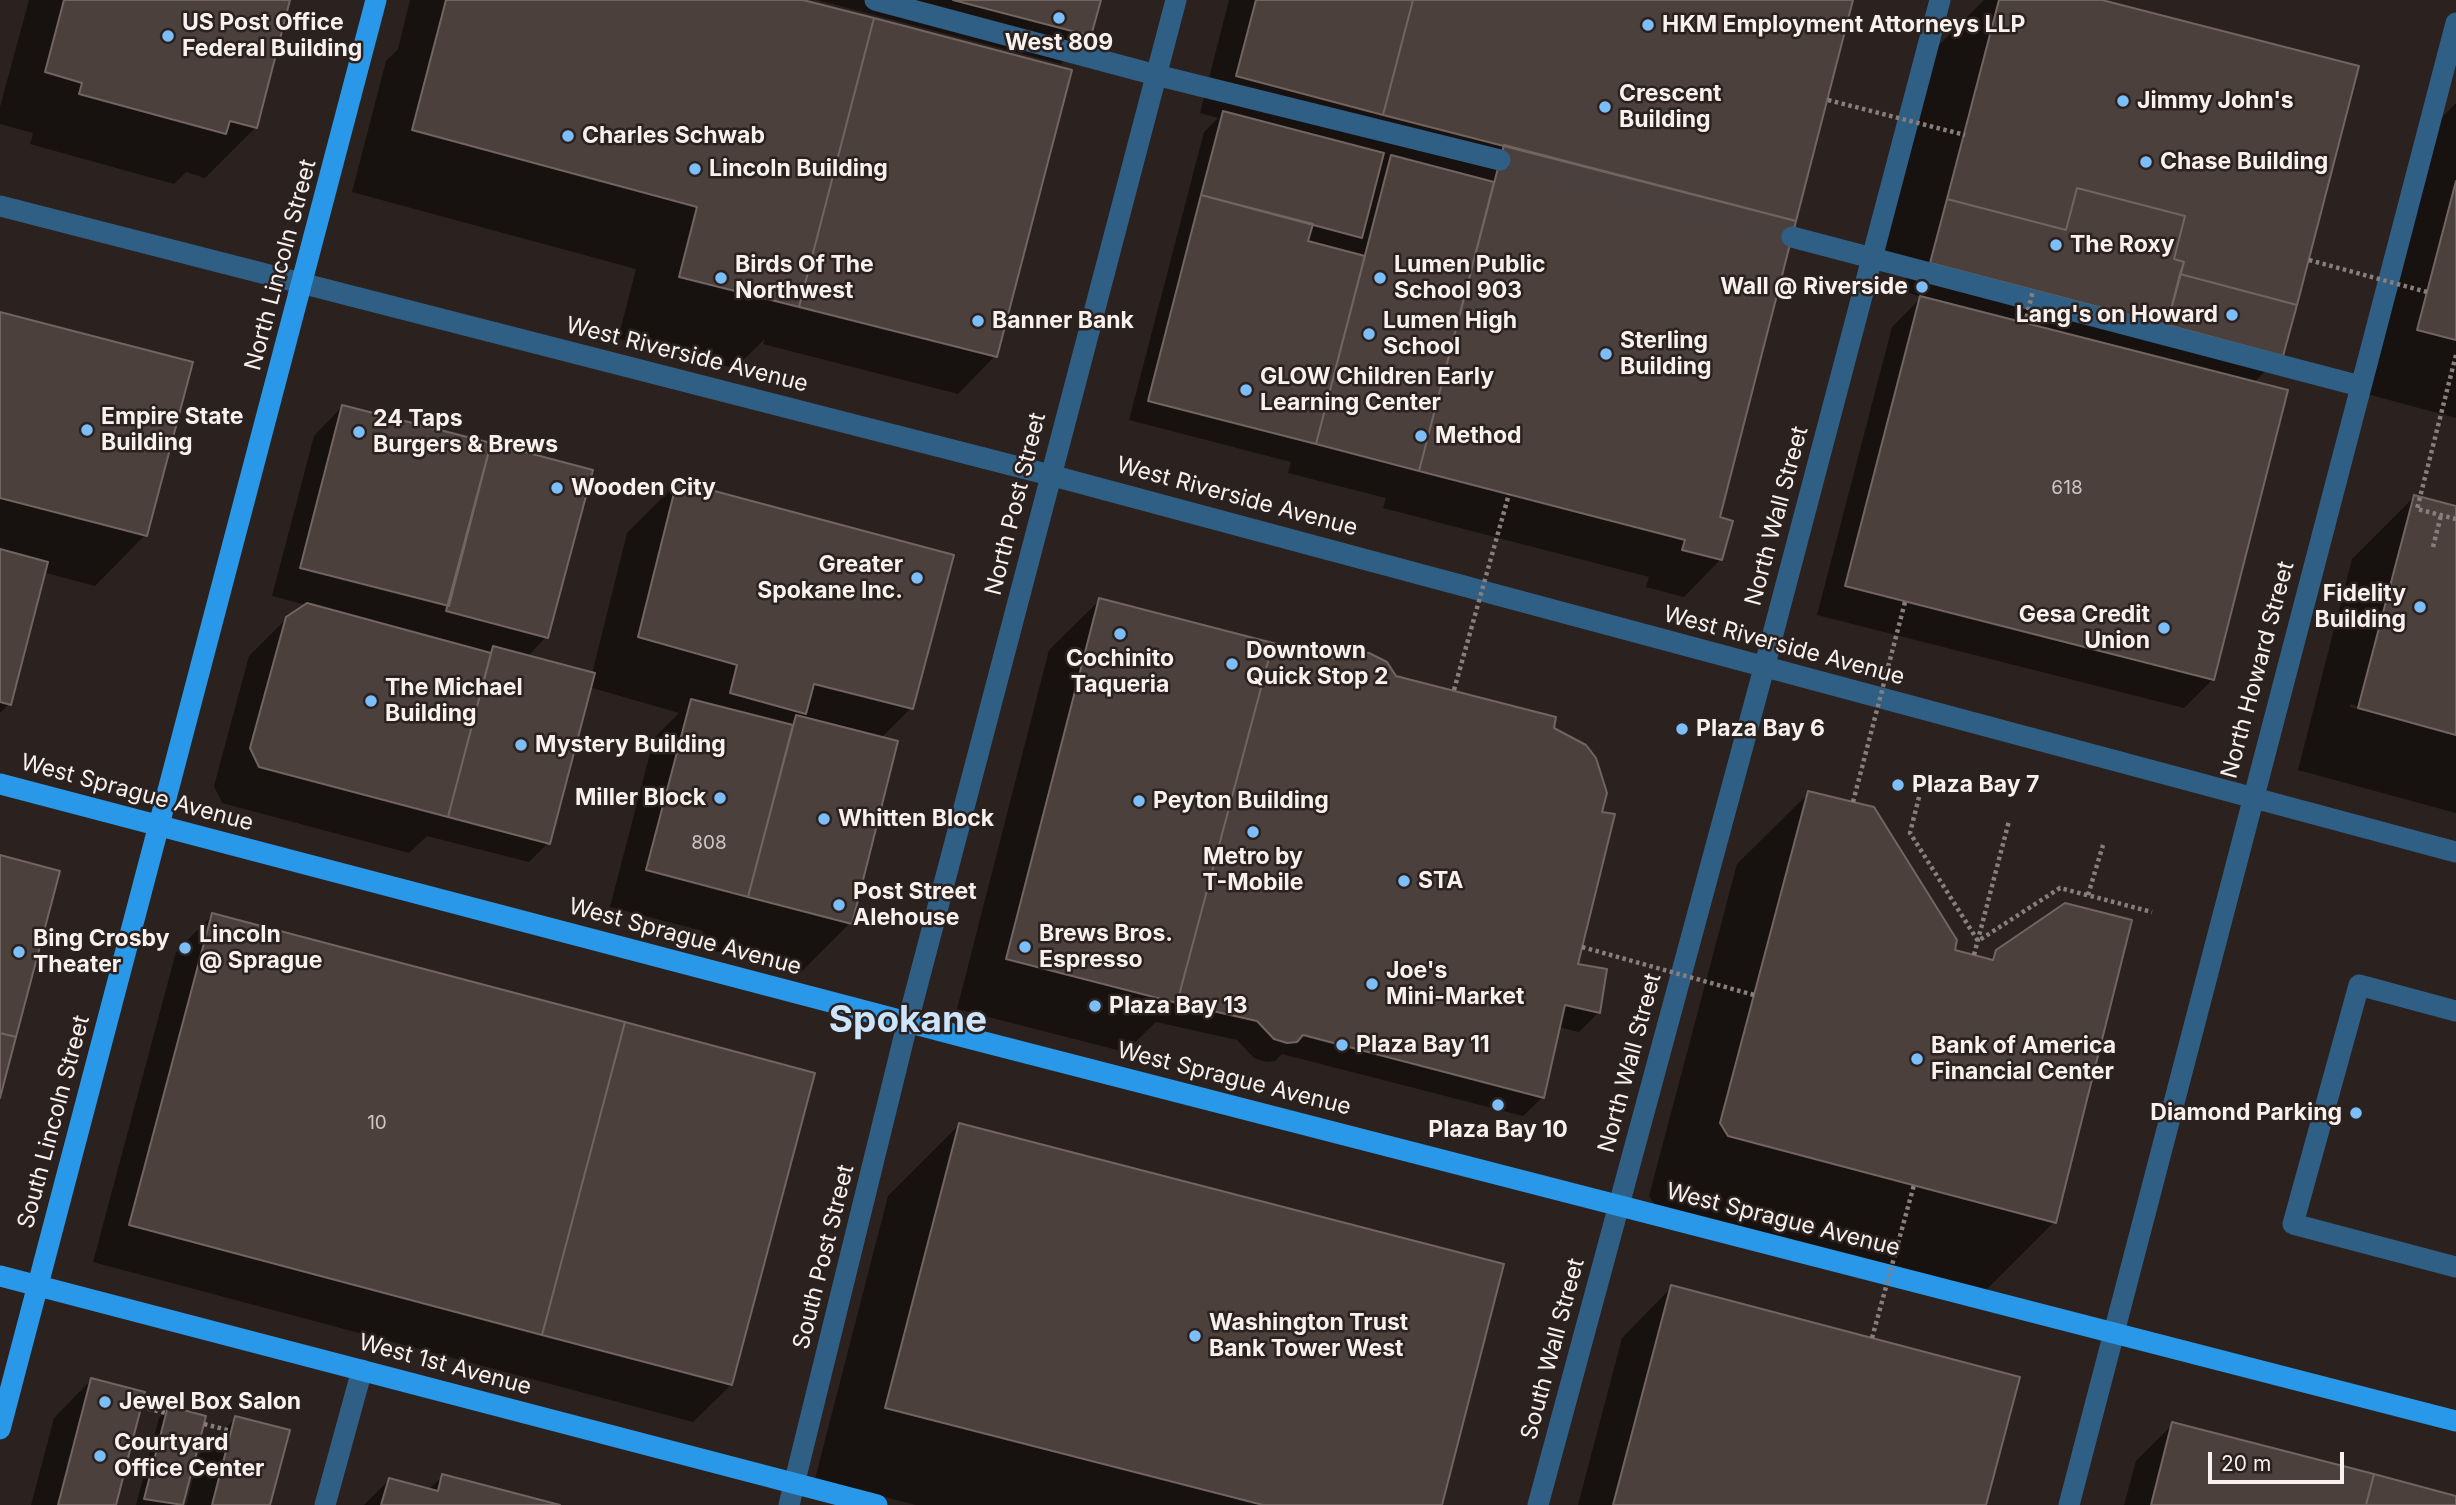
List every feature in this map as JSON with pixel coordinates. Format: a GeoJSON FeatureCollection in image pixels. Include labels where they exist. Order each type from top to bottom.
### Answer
{"type":"FeatureCollection","features":[{"type":"Feature","properties":{"kind":"main road","name":"North Lincoln Street"},"geometry":{"type":"LineString","coordinates":[[160,828],[376,0]]}},
{"type":"Feature","properties":{"kind":"main road","name":"West Sprague Avenue"},"geometry":{"type":"LineString","coordinates":[[0,784],[160,828],[2456,1421]]}},
{"type":"Feature","properties":{"kind":"main road","name":"South Lincoln Street"},"geometry":{"type":"LineString","coordinates":[[0,1429],[36,1285],[160,828]]}},
{"type":"Feature","properties":{"kind":"main road","name":"West 1st Avenue"},"geometry":{"type":"LineString","coordinates":[[0,1276],[877,1505]]}},
{"type":"Feature","properties":{"kind":"street"},"geometry":{"type":"LineString","coordinates":[[875,0],[1156,75],[1500,160]]}},
{"type":"Feature","properties":{"kind":"street","name":"North Post Street"},"geometry":{"type":"LineString","coordinates":[[908,1021],[1176,0]]}},
{"type":"Feature","properties":{"kind":"street","name":"North Wall Street"},"geometry":{"type":"LineString","coordinates":[[1618,1206],[1765,668],[1940,0]]}},
{"type":"Feature","properties":{"kind":"street","name":"North Howard Street"},"geometry":{"type":"LineString","coordinates":[[2068,1505],[2456,23]]}},
{"type":"Feature","properties":{"kind":"street","name":"West Riverside Avenue"},"geometry":{"type":"LineString","coordinates":[[0,206],[1051,475],[2456,852]]}},
{"type":"Feature","properties":{"kind":"street"},"geometry":{"type":"LineString","coordinates":[[1792,237],[2360,386]]}},
{"type":"Feature","properties":{"kind":"street"},"geometry":{"type":"LineString","coordinates":[[2456,1011],[2359,985],[2293,1224],[2456,1266]]}},
{"type":"Feature","properties":{"kind":"street","name":"South Post Street"},"geometry":{"type":"LineString","coordinates":[[789,1505],[908,1021]]}},
{"type":"Feature","properties":{"kind":"street","name":"South Wall Street"},"geometry":{"type":"LineString","coordinates":[[1538,1505],[1618,1206]]}},
{"type":"Feature","properties":{"kind":"street"},"geometry":{"type":"LineString","coordinates":[[325,1505],[362,1370]]}},
{"type":"Feature","properties":{"kind":"path"},"geometry":{"type":"LineString","coordinates":[[1828,100],[1965,135]]}},
{"type":"Feature","properties":{"kind":"path"},"geometry":{"type":"LineString","coordinates":[[2309,260],[2427,292]]}},
{"type":"Feature","properties":{"kind":"path"},"geometry":{"type":"LineString","coordinates":[[2025,324],[2034,290]]}},
{"type":"Feature","properties":{"kind":"path"},"geometry":{"type":"LineString","coordinates":[[2456,355],[2417,509],[2456,519]]}},
{"type":"Feature","properties":{"kind":"path"},"geometry":{"type":"LineString","coordinates":[[1454,690],[1509,494]]}},
{"type":"Feature","properties":{"kind":"path"},"geometry":{"type":"LineString","coordinates":[[2433,547],[2441,515]]}},
{"type":"Feature","properties":{"kind":"path"},"geometry":{"type":"LineString","coordinates":[[1853,802],[1905,601]]}},
{"type":"Feature","properties":{"kind":"path"},"geometry":{"type":"LineString","coordinates":[[1919,797],[1910,833],[1978,941]]}},
{"type":"Feature","properties":{"kind":"path"},"geometry":{"type":"LineString","coordinates":[[1975,955],[2009,821]]}},
{"type":"Feature","properties":{"kind":"path"},"geometry":{"type":"LineString","coordinates":[[2088,895],[2103,845]]}},
{"type":"Feature","properties":{"kind":"path"},"geometry":{"type":"LineString","coordinates":[[1978,941],[2060,888],[2152,912]]}},
{"type":"Feature","properties":{"kind":"path"},"geometry":{"type":"LineString","coordinates":[[1582,947],[1754,995]]}},
{"type":"Feature","properties":{"kind":"path"},"geometry":{"type":"LineString","coordinates":[[1872,1338],[1914,1185]]}},
{"type":"Feature","properties":{"kind":"path"},"geometry":{"type":"LineString","coordinates":[[141,1407],[166,1413]]}},
{"type":"Feature","properties":{"kind":"path"},"geometry":{"type":"LineString","coordinates":[[204,1424],[231,1431]]}},
{"type":"Feature","properties":{"kind":"building","name":"US Post Office Federal Building"},"geometry":{"type":"Polygon","coordinates":[[[64,0],[290,0],[257,128],[230,121],[226,134],[79,94],[82,83],[45,72],[64,0]]]}},
{"type":"Feature","properties":{"kind":"building","name":"Lincoln Building"},"geometry":{"type":"Polygon","coordinates":[[[446,0],[803,0],[874,18],[799,307],[679,277],[697,207],[412,130],[446,0]]]}},
{"type":"Feature","properties":{"kind":"building","name":"West 809"},"geometry":{"type":"Polygon","coordinates":[[[953,0],[1101,0],[1091,36],[953,0]]]}},
{"type":"Feature","properties":{"kind":"building"},"geometry":{"type":"Polygon","coordinates":[[[1256,0],[1413,0],[1383,115],[1236,76],[1256,0]]]}},
{"type":"Feature","properties":{"kind":"building","name":"Crescent Building"},"geometry":{"type":"Polygon","coordinates":[[[1413,0],[1853,0],[1796,221],[1383,115],[1413,0]]]}},
{"type":"Feature","properties":{"kind":"building","name":"Chase Building"},"geometry":{"type":"Polygon","coordinates":[[[1999,0],[2102,0],[2359,66],[2297,305],[2180,274],[2184,262],[2174,259],[2185,216],[2077,188],[2066,230],[1947,199],[1999,0]]]}},
{"type":"Feature","properties":{"kind":"building"},"geometry":{"type":"Polygon","coordinates":[[[874,18],[1072,70],[997,357],[799,307],[874,18]]]}},
{"type":"Feature","properties":{"kind":"building"},"geometry":{"type":"Polygon","coordinates":[[[1223,111],[1384,153],[1362,238],[1201,195],[1223,111]]]}},
{"type":"Feature","properties":{"kind":"building","name":"Sterling Building"},"geometry":{"type":"Polygon","coordinates":[[[1504,145],[1796,221],[1720,517],[1733,521],[1722,560],[1682,550],[1685,540],[1419,471],[1504,145]]]}},
{"type":"Feature","properties":{"kind":"building"},"geometry":{"type":"Polygon","coordinates":[[[1391,155],[1494,182],[1419,471],[1316,444],[1391,155]]]}},
{"type":"Feature","properties":{"kind":"building"},"geometry":{"type":"Polygon","coordinates":[[[2456,181],[2456,340],[2417,330],[2456,181]]]}},
{"type":"Feature","properties":{"kind":"building","name":"The Roxy"},"geometry":{"type":"Polygon","coordinates":[[[2077,188],[2185,216],[2174,259],[2184,262],[2167,325],[1930,263],[1947,199],[2066,230],[2077,188]]]}},
{"type":"Feature","properties":{"kind":"building"},"geometry":{"type":"Polygon","coordinates":[[[1201,195],[1313,224],[1308,241],[1365,256],[1316,444],[1148,401],[1201,195]]]}},
{"type":"Feature","properties":{"kind":"building","name":"Lang's on Howard"},"geometry":{"type":"Polygon","coordinates":[[[2180,274],[2297,305],[2283,356],[2167,325],[2180,274]]]}},
{"type":"Feature","properties":{"kind":"building"},"geometry":{"type":"Polygon","coordinates":[[[1920,296],[2288,390],[2214,680],[1845,586],[1920,296]]]}},
{"type":"Feature","properties":{"kind":"building","name":"Empire State Building"},"geometry":{"type":"Polygon","coordinates":[[[0,312],[193,362],[147,536],[0,498],[0,312]]]}},
{"type":"Feature","properties":{"kind":"building"},"geometry":{"type":"Polygon","coordinates":[[[342,405],[491,443],[449,606],[300,568],[342,405]]]}},
{"type":"Feature","properties":{"kind":"building"},"geometry":{"type":"Polygon","coordinates":[[[491,443],[593,470],[548,638],[446,611],[491,443]]]}},
{"type":"Feature","properties":{"kind":"building"},"geometry":{"type":"Polygon","coordinates":[[[677,481],[954,555],[913,709],[814,684],[806,714],[730,693],[737,665],[638,637],[677,481]]]}},
{"type":"Feature","properties":{"kind":"building","name":"Fidelity Building"},"geometry":{"type":"Polygon","coordinates":[[[2414,495],[2456,506],[2456,735],[2358,708],[2414,495]]]}},
{"type":"Feature","properties":{"kind":"building"},"geometry":{"type":"Polygon","coordinates":[[[0,549],[48,562],[11,705],[0,702],[0,549]]]}},
{"type":"Feature","properties":{"kind":"building","name":"Peyton Building"},"geometry":{"type":"Polygon","coordinates":[[[1099,598],[1273,643],[1177,1003],[1006,959],[1099,598]]]}},
{"type":"Feature","properties":{"kind":"building","name":"The Michael Building"},"geometry":{"type":"Polygon","coordinates":[[[307,603],[491,653],[448,817],[259,767],[250,748],[286,617],[307,603]]]}},
{"type":"Feature","properties":{"kind":"building","name":"STA"},"geometry":{"type":"Polygon","coordinates":[[[1273,643],[1336,659],[1349,651],[1369,653],[1387,662],[1396,676],[1556,717],[1554,728],[1586,745],[1596,758],[1607,793],[1602,812],[1615,814],[1578,964],[1607,969],[1600,1013],[1565,1005],[1544,1098],[1303,1035],[1297,1042],[1287,1043],[1274,1039],[1257,1021],[1177,1003],[1273,643]]]}},
{"type":"Feature","properties":{"kind":"building","name":"Mystery Building"},"geometry":{"type":"Polygon","coordinates":[[[493,646],[595,673],[550,844],[448,817],[493,646]]]}},
{"type":"Feature","properties":{"kind":"building","name":"Miller Block"},"geometry":{"type":"Polygon","coordinates":[[[691,699],[793,725],[748,897],[646,870],[691,699]]]}},
{"type":"Feature","properties":{"kind":"building","name":"Whitten Block"},"geometry":{"type":"Polygon","coordinates":[[[796,715],[898,741],[852,924],[748,897],[796,715]]]}},
{"type":"Feature","properties":{"kind":"building","name":"Bank of America Financial Center"},"geometry":{"type":"Polygon","coordinates":[[[1808,791],[1874,807],[1957,940],[1955,950],[1993,960],[1996,950],[2065,903],[2132,920],[2056,1223],[1728,1136],[1720,1123],[1808,791]]]}},
{"type":"Feature","properties":{"kind":"building","name":"Bing Crosby Theater"},"geometry":{"type":"Polygon","coordinates":[[[0,855],[60,871],[16,1037],[0,1033],[0,855]]]}},
{"type":"Feature","properties":{"kind":"building"},"geometry":{"type":"Polygon","coordinates":[[[212,913],[625,1022],[542,1335],[129,1225],[212,913]]]}},
{"type":"Feature","properties":{"kind":"building"},"geometry":{"type":"Polygon","coordinates":[[[625,1022],[815,1073],[732,1385],[542,1335],[625,1022]]]}},
{"type":"Feature","properties":{"kind":"building"},"geometry":{"type":"Polygon","coordinates":[[[0,1033],[16,1037],[0,1098],[0,1033]]]}},
{"type":"Feature","properties":{"kind":"building","name":"Washington Trust Bank Tower West"},"geometry":{"type":"Polygon","coordinates":[[[959,1123],[1504,1264],[1442,1505],[1263,1505],[885,1408],[959,1123]]]}},
{"type":"Feature","properties":{"kind":"building"},"geometry":{"type":"Polygon","coordinates":[[[1671,1285],[2020,1377],[1986,1505],[1613,1505],[1671,1285]]]}},
{"type":"Feature","properties":{"kind":"building","name":"Courtyard Office Center"},"geometry":{"type":"Polygon","coordinates":[[[91,1378],[145,1392],[116,1505],[58,1505],[91,1378]]]}},
{"type":"Feature","properties":{"kind":"building"},"geometry":{"type":"Polygon","coordinates":[[[168,1406],[206,1416],[183,1505],[144,1499],[168,1406]]]}},
{"type":"Feature","properties":{"kind":"building","name":"Courtyard Office Center"},"geometry":{"type":"Polygon","coordinates":[[[235,1416],[290,1430],[270,1505],[212,1505],[235,1416]]]}},
{"type":"Feature","properties":{"kind":"building"},"geometry":{"type":"Polygon","coordinates":[[[2172,1422],[2374,1474],[2366,1505],[2151,1505],[2172,1422]]]}},
{"type":"Feature","properties":{"kind":"building"},"geometry":{"type":"Polygon","coordinates":[[[442,1474],[560,1505],[381,1505],[389,1478],[438,1491],[442,1474]]]}},
{"type":"Feature","properties":{"kind":"building"},"geometry":{"type":"Polygon","coordinates":[[[2374,1474],[2456,1496],[2456,1505],[2366,1505],[2374,1474]]]}},
{"type":"Feature","properties":{"kind":"tunnel"},"geometry":{"type":"LineString","coordinates":[[1500,160],[1792,237]]}},
{"type":"Feature","properties":{"kind":"place","name":"West 809"},"geometry":{"type":"Point","coordinates":[1059,18]}},
{"type":"Feature","properties":{"kind":"place","name":"HKM Employment Attorneys LLP"},"geometry":{"type":"Point","coordinates":[1648,25]}},
{"type":"Feature","properties":{"kind":"place","name":"US Post Office Federal Building"},"geometry":{"type":"Point","coordinates":[168,36]}},
{"type":"Feature","properties":{"kind":"place","name":"Jimmy John's"},"geometry":{"type":"Point","coordinates":[2123,101]}},
{"type":"Feature","properties":{"kind":"place","name":"Crescent Building"},"geometry":{"type":"Point","coordinates":[1605,107]}},
{"type":"Feature","properties":{"kind":"place","name":"Charles Schwab"},"geometry":{"type":"Point","coordinates":[568,136]}},
{"type":"Feature","properties":{"kind":"place","name":"Chase Building"},"geometry":{"type":"Point","coordinates":[2146,162]}},
{"type":"Feature","properties":{"kind":"place","name":"Lincoln Building"},"geometry":{"type":"Point","coordinates":[695,169]}},
{"type":"Feature","properties":{"kind":"place","name":"The Roxy"},"geometry":{"type":"Point","coordinates":[2056,245]}},
{"type":"Feature","properties":{"kind":"place","name":"Birds Of The Northwest"},"geometry":{"type":"Point","coordinates":[721,278]}},
{"type":"Feature","properties":{"kind":"place","name":"Lumen Public School 903"},"geometry":{"type":"Point","coordinates":[1380,278]}},
{"type":"Feature","properties":{"kind":"place","name":"Wall @ Riverside"},"geometry":{"type":"Point","coordinates":[1922,287]}},
{"type":"Feature","properties":{"kind":"place","name":"Lang's on Howard"},"geometry":{"type":"Point","coordinates":[2232,315]}},
{"type":"Feature","properties":{"kind":"place","name":"Banner Bank"},"geometry":{"type":"Point","coordinates":[978,321]}},
{"type":"Feature","properties":{"kind":"place","name":"Lumen High School"},"geometry":{"type":"Point","coordinates":[1369,334]}},
{"type":"Feature","properties":{"kind":"place","name":"Sterling Building"},"geometry":{"type":"Point","coordinates":[1606,354]}},
{"type":"Feature","properties":{"kind":"place","name":"GLOW Children Early Learning Center"},"geometry":{"type":"Point","coordinates":[1246,390]}},
{"type":"Feature","properties":{"kind":"place","name":"Empire State Building"},"geometry":{"type":"Point","coordinates":[87,430]}},
{"type":"Feature","properties":{"kind":"place","name":"24 Taps Burgers & Brews"},"geometry":{"type":"Point","coordinates":[359,432]}},
{"type":"Feature","properties":{"kind":"place","name":"Method"},"geometry":{"type":"Point","coordinates":[1421,436]}},
{"type":"Feature","properties":{"kind":"place","name":"Wooden City"},"geometry":{"type":"Point","coordinates":[557,488]}},
{"type":"Feature","properties":{"kind":"place","name":"Greater Spokane Inc."},"geometry":{"type":"Point","coordinates":[917,578]}},
{"type":"Feature","properties":{"kind":"place","name":"Fidelity Building"},"geometry":{"type":"Point","coordinates":[2420,607]}},
{"type":"Feature","properties":{"kind":"place","name":"Gesa Credit Union"},"geometry":{"type":"Point","coordinates":[2164,628]}},
{"type":"Feature","properties":{"kind":"place","name":"Cochinito Taqueria"},"geometry":{"type":"Point","coordinates":[1120,634]}},
{"type":"Feature","properties":{"kind":"place","name":"Downtown Quick Stop 2"},"geometry":{"type":"Point","coordinates":[1232,664]}},
{"type":"Feature","properties":{"kind":"place","name":"The Michael Building"},"geometry":{"type":"Point","coordinates":[371,701]}},
{"type":"Feature","properties":{"kind":"place","name":"Plaza Bay 6"},"geometry":{"type":"Point","coordinates":[1682,729]}},
{"type":"Feature","properties":{"kind":"place","name":"Mystery Building"},"geometry":{"type":"Point","coordinates":[521,745]}},
{"type":"Feature","properties":{"kind":"place","name":"Plaza Bay 7"},"geometry":{"type":"Point","coordinates":[1898,785]}},
{"type":"Feature","properties":{"kind":"place","name":"Miller Block"},"geometry":{"type":"Point","coordinates":[720,798]}},
{"type":"Feature","properties":{"kind":"place","name":"Peyton Building"},"geometry":{"type":"Point","coordinates":[1139,801]}},
{"type":"Feature","properties":{"kind":"place","name":"Whitten Block"},"geometry":{"type":"Point","coordinates":[824,819]}},
{"type":"Feature","properties":{"kind":"place","name":"Metro by T-Mobile"},"geometry":{"type":"Point","coordinates":[1253,832]}},
{"type":"Feature","properties":{"kind":"place","name":"STA"},"geometry":{"type":"Point","coordinates":[1404,881]}},
{"type":"Feature","properties":{"kind":"place","name":"Post Street Alehouse"},"geometry":{"type":"Point","coordinates":[839,905]}},
{"type":"Feature","properties":{"kind":"place","name":"Brews Bros. Espresso"},"geometry":{"type":"Point","coordinates":[1025,947]}},
{"type":"Feature","properties":{"kind":"place","name":"Lincoln @ Sprague"},"geometry":{"type":"Point","coordinates":[185,948]}},
{"type":"Feature","properties":{"kind":"place","name":"Bing Crosby Theater"},"geometry":{"type":"Point","coordinates":[19,952]}},
{"type":"Feature","properties":{"kind":"place","name":"Joe's Mini-Market"},"geometry":{"type":"Point","coordinates":[1372,984]}},
{"type":"Feature","properties":{"kind":"place","name":"Plaza Bay 13"},"geometry":{"type":"Point","coordinates":[1095,1006]}},
{"type":"Feature","properties":{"kind":"place","name":"Plaza Bay 11"},"geometry":{"type":"Point","coordinates":[1342,1045]}},
{"type":"Feature","properties":{"kind":"place","name":"Bank of America Financial Center"},"geometry":{"type":"Point","coordinates":[1917,1059]}},
{"type":"Feature","properties":{"kind":"place","name":"Plaza Bay 10"},"geometry":{"type":"Point","coordinates":[1498,1105]}},
{"type":"Feature","properties":{"kind":"place","name":"Diamond Parking"},"geometry":{"type":"Point","coordinates":[2356,1113]}},
{"type":"Feature","properties":{"kind":"place","name":"Washington Trust Bank Tower West"},"geometry":{"type":"Point","coordinates":[1195,1336]}},
{"type":"Feature","properties":{"kind":"place","name":"Jewel Box Salon"},"geometry":{"type":"Point","coordinates":[105,1402]}},
{"type":"Feature","properties":{"kind":"place","name":"Courtyard Office Center"},"geometry":{"type":"Point","coordinates":[100,1456]}},
{"type":"Feature","properties":{"kind":"district","name":"Spokane"},"geometry":{"type":"Point","coordinates":[908,1021]}}]}
